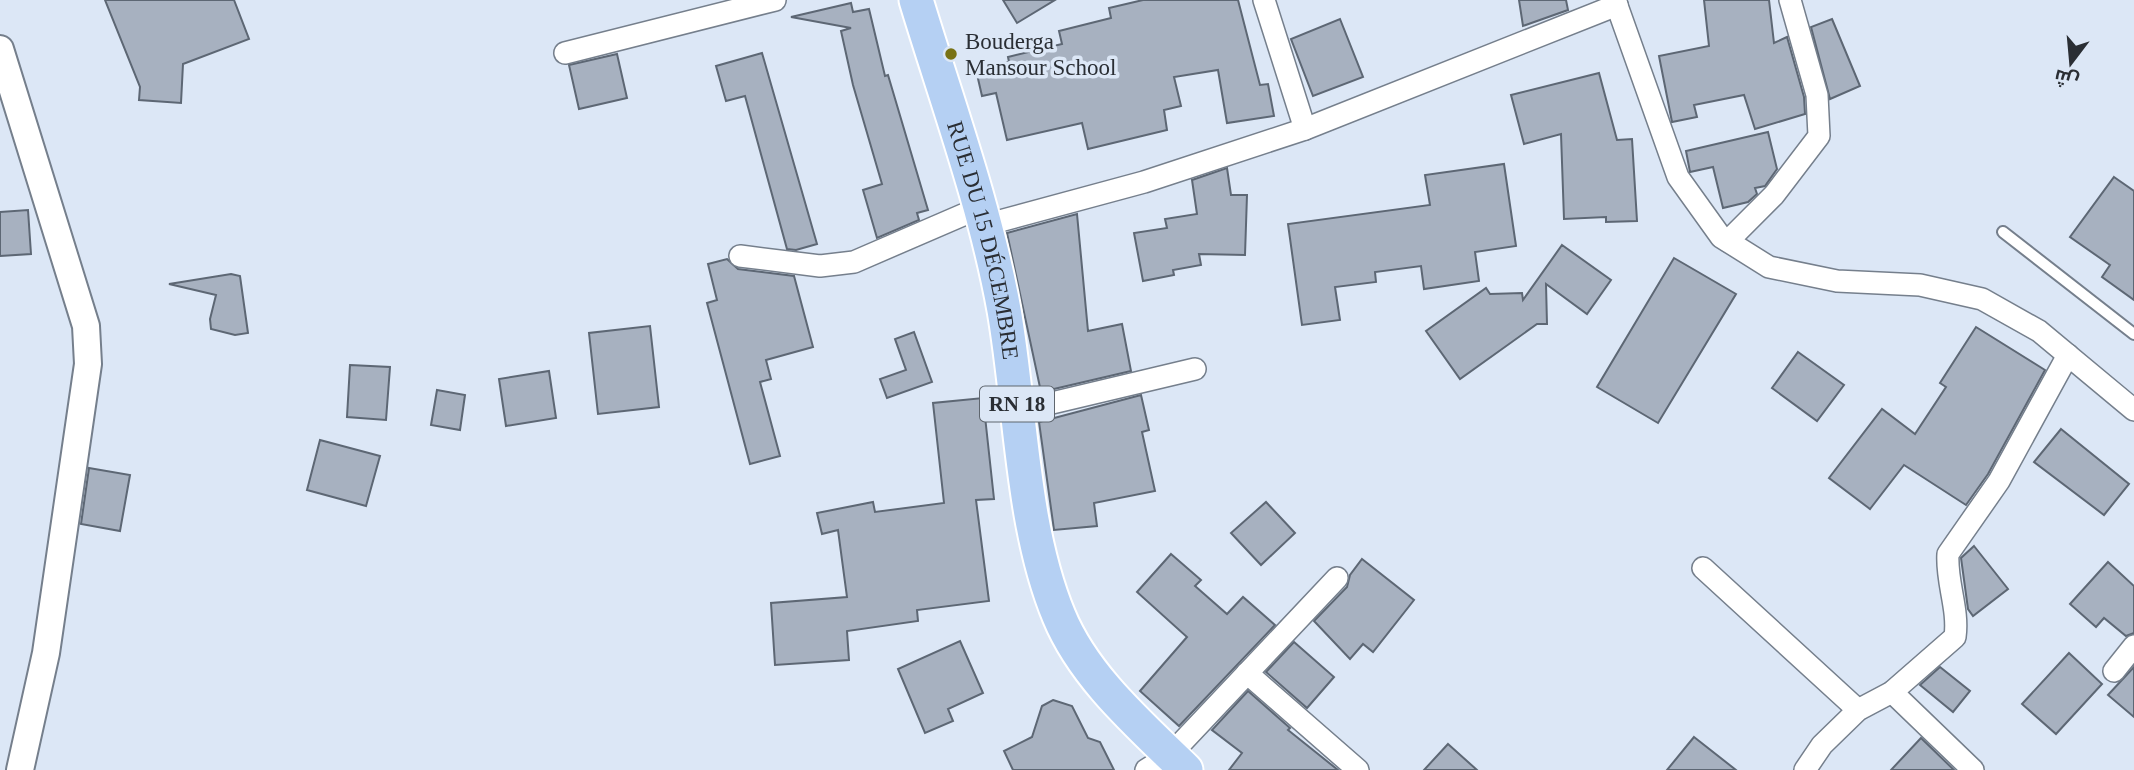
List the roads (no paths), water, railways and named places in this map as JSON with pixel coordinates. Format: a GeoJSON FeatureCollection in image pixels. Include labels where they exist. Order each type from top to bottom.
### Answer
{"type":"FeatureCollection","features":[{"type":"Feature","properties":{"kind":"main road","name":"RUE DU 15 DÉCEMBRE"},"geometry":{"type":"LineString","coordinates":[[916,0],[982,216],[1004,310],[1037,542],[1059,617],[1081,654],[1167,765]]}},
{"type":"Feature","properties":{"kind":"street"},"geometry":{"type":"LineString","coordinates":[[565,53],[775,0]]}},
{"type":"Feature","properties":{"kind":"street"},"geometry":{"type":"LineString","coordinates":[[1264,0],[1305,129]]}},
{"type":"Feature","properties":{"kind":"street"},"geometry":{"type":"LineString","coordinates":[[1728,241],[1774,195],[1819,136],[1818,95],[1790,0]]}},
{"type":"Feature","properties":{"kind":"street"},"geometry":{"type":"LineString","coordinates":[[740,256],[820,266],[854,262],[982,216],[1144,182],[1305,129],[1616,2],[1678,177],[1721,237],[1769,267],[1837,281],[1920,285],[1982,299],[2039,331],[2134,410]]}},
{"type":"Feature","properties":{"kind":"street"},"geometry":{"type":"LineString","coordinates":[[0,49],[86,326],[88,364],[46,653],[20,770]]}},
{"type":"Feature","properties":{"kind":"street"},"geometry":{"type":"LineString","coordinates":[[1805,770],[1822,745],[1858,710],[1892,692],[1955,638],[1957,621],[1947,567],[1948,554],[1998,481],[2068,355]]}},
{"type":"Feature","properties":{"kind":"street"},"geometry":{"type":"LineString","coordinates":[[1018,411],[1195,369]]}},
{"type":"Feature","properties":{"kind":"street"},"geometry":{"type":"LineString","coordinates":[[1703,569],[1858,710]]}},
{"type":"Feature","properties":{"kind":"street"},"geometry":{"type":"LineString","coordinates":[[1167,765],[1337,578]]}},
{"type":"Feature","properties":{"kind":"street"},"geometry":{"type":"LineString","coordinates":[[2114,671],[2134,646]]}},
{"type":"Feature","properties":{"kind":"street"},"geometry":{"type":"LineString","coordinates":[[1248,673],[1358,770]]}},
{"type":"Feature","properties":{"kind":"street"},"geometry":{"type":"LineString","coordinates":[[1892,692],[1973,770]]}},
{"type":"Feature","properties":{"kind":"lane"},"geometry":{"type":"LineString","coordinates":[[2003,232],[2134,334]]}},
{"type":"Feature","properties":{"kind":"place","name":"Bouderga Mansour School"},"geometry":{"type":"Point","coordinates":[951,54]}}]}
